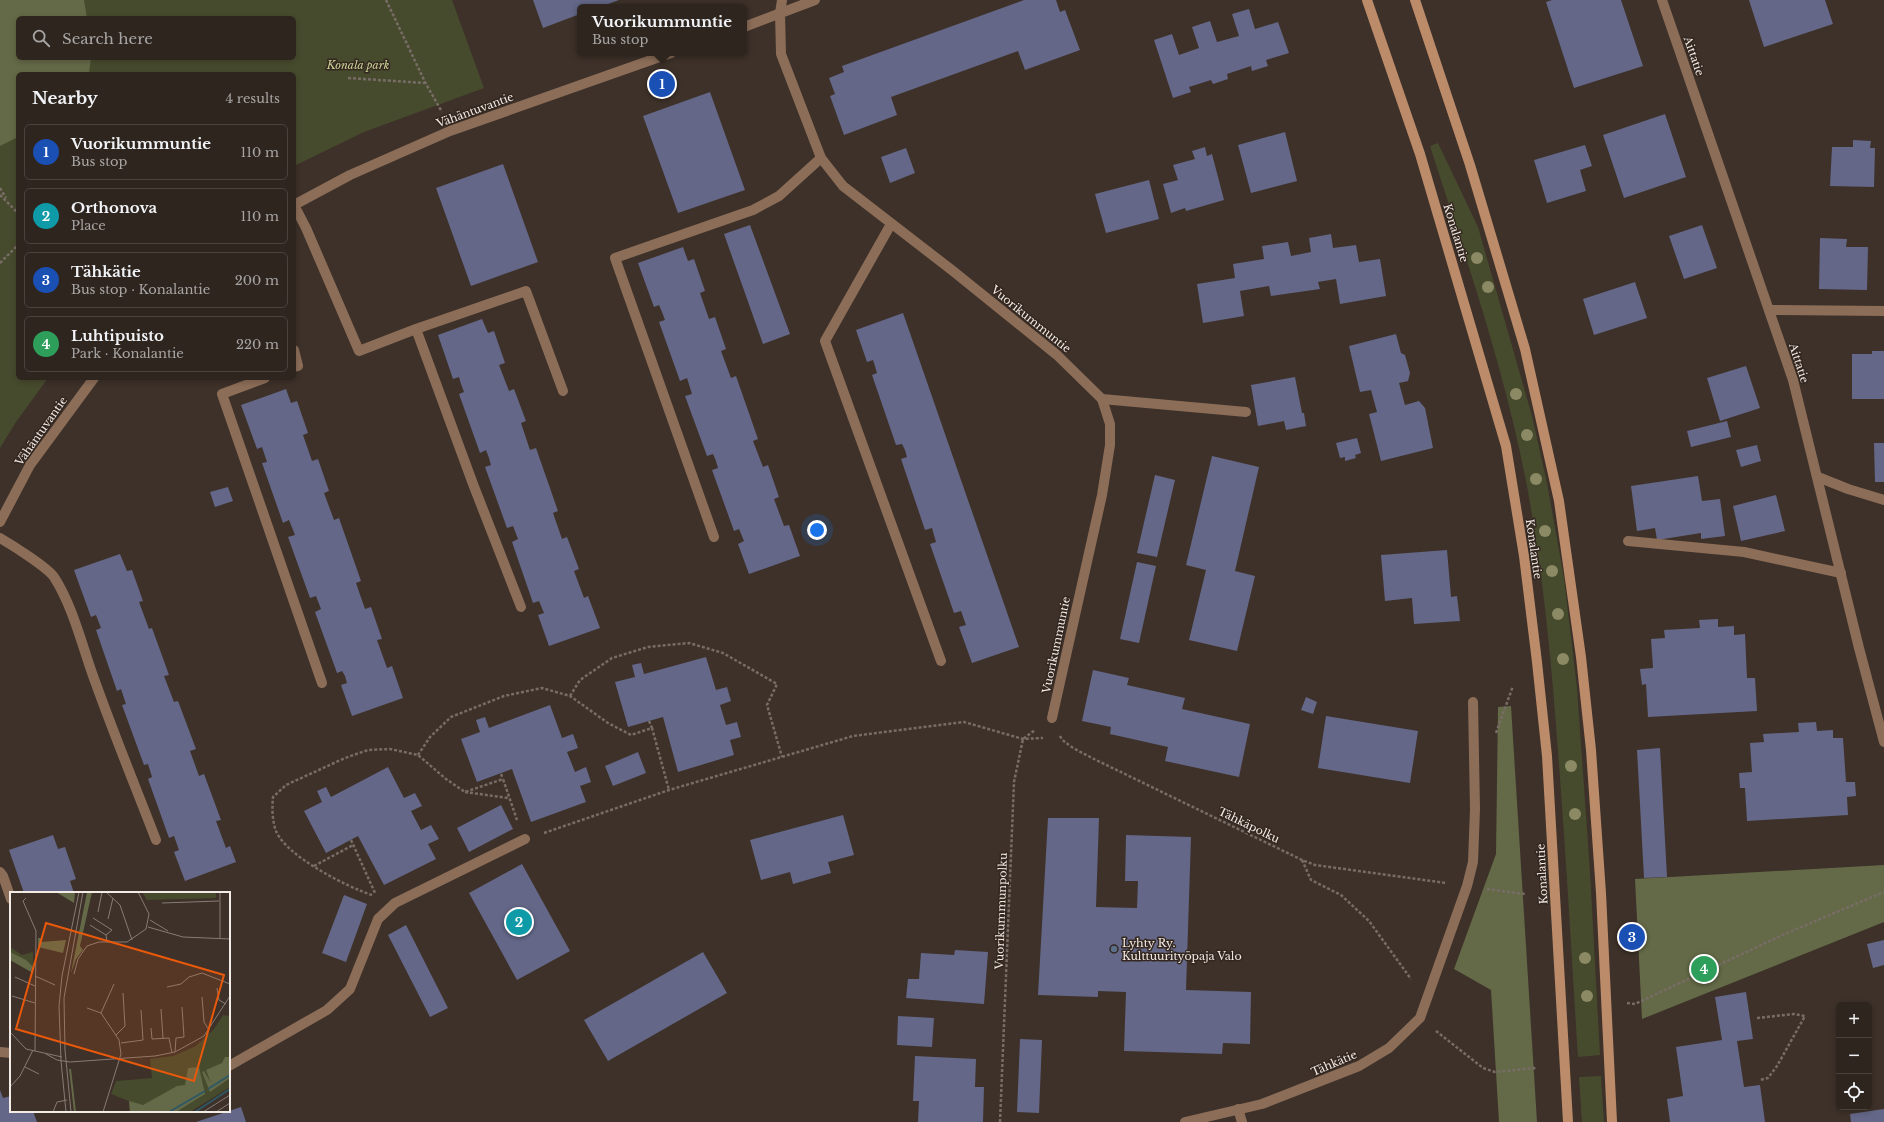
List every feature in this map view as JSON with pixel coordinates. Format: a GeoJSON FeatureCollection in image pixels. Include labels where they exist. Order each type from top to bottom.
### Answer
{"type":"FeatureCollection","features":[{"type":"Feature","properties":{"kind":"main road","name":"Konalantie"},"geometry":{"type":"LineString","coordinates":[[1367,0],[1420,154],[1506,446],[1526,571],[1547,756],[1568,1122]]}},
{"type":"Feature","properties":{"kind":"main road"},"geometry":{"type":"LineString","coordinates":[[1415,0],[1470,165],[1524,349],[1559,501],[1581,657],[1592,750],[1601,893],[1612,1122]]}},
{"type":"Feature","properties":{"kind":"street","name":"Vuorikummuntie"},"geometry":{"type":"LineString","coordinates":[[782,0],[780,13],[781,54],[821,158],[842,186],[1057,355],[1102,399],[1110,424],[1110,445],[1102,495],[1052,718]]}},
{"type":"Feature","properties":{"kind":"street"},"geometry":{"type":"LineString","coordinates":[[747,26],[815,0]]}},
{"type":"Feature","properties":{"kind":"street","name":"Aittatie"},"geometry":{"type":"LineString","coordinates":[[1662,0],[1793,380],[1884,742]]}},
{"type":"Feature","properties":{"kind":"street","name":"Vähäntuvantie"},"geometry":{"type":"LineString","coordinates":[[296,204],[350,175],[450,131],[662,56]]}},
{"type":"Feature","properties":{"kind":"street"},"geometry":{"type":"LineString","coordinates":[[714,537],[615,258],[753,210],[779,196],[821,158]]}},
{"type":"Feature","properties":{"kind":"street"},"geometry":{"type":"LineString","coordinates":[[296,209],[306,228],[358,351],[416,328],[526,291],[563,391]]}},
{"type":"Feature","properties":{"kind":"street"},"geometry":{"type":"LineString","coordinates":[[891,224],[825,341],[941,661]]}},
{"type":"Feature","properties":{"kind":"street"},"geometry":{"type":"LineString","coordinates":[[1769,310],[1884,311]]}},
{"type":"Feature","properties":{"kind":"street"},"geometry":{"type":"LineString","coordinates":[[416,328],[473,484],[521,607]]}},
{"type":"Feature","properties":{"kind":"street"},"geometry":{"type":"LineString","coordinates":[[296,358],[298,366],[296,366]]}},
{"type":"Feature","properties":{"kind":"street","name":"Vähäntuvantie"},"geometry":{"type":"LineString","coordinates":[[0,522],[30,465],[93,380]]}},
{"type":"Feature","properties":{"kind":"street"},"geometry":{"type":"LineString","coordinates":[[260,380],[222,394],[322,683]]}},
{"type":"Feature","properties":{"kind":"street"},"geometry":{"type":"LineString","coordinates":[[1102,399],[1246,412]]}},
{"type":"Feature","properties":{"kind":"street"},"geometry":{"type":"LineString","coordinates":[[1818,477],[1884,500]]}},
{"type":"Feature","properties":{"kind":"street"},"geometry":{"type":"LineString","coordinates":[[0,538],[15,547],[53,576],[66,600],[96,685],[123,750],[156,840]]}},
{"type":"Feature","properties":{"kind":"street"},"geometry":{"type":"LineString","coordinates":[[1628,541],[1744,552],[1841,574]]}},
{"type":"Feature","properties":{"kind":"street","name":"Tähkätie"},"geometry":{"type":"LineString","coordinates":[[1185,1122],[1262,1104],[1359,1066],[1389,1048],[1420,1018],[1467,886],[1473,862],[1475,809],[1473,702]]}},
{"type":"Feature","properties":{"kind":"street"},"geometry":{"type":"LineString","coordinates":[[230,1065],[327,1010],[340,1000],[350,989],[378,919],[395,903],[525,839]]}},
{"type":"Feature","properties":{"kind":"street"},"geometry":{"type":"LineString","coordinates":[[0,872],[3,876],[10,896]]}},
{"type":"Feature","properties":{"kind":"street"},"geometry":{"type":"LineString","coordinates":[[0,1052],[10,1053]]}},
{"type":"Feature","properties":{"kind":"street"},"geometry":{"type":"LineString","coordinates":[[1238,1109],[1242,1122]]}},
{"type":"Feature","properties":{"kind":"path"},"geometry":{"type":"LineString","coordinates":[[386,0],[426,84],[440,108]]}},
{"type":"Feature","properties":{"kind":"path"},"geometry":{"type":"LineString","coordinates":[[348,78],[426,84]]}},
{"type":"Feature","properties":{"kind":"path"},"geometry":{"type":"LineString","coordinates":[[0,188],[7,201]]}},
{"type":"Feature","properties":{"kind":"path"},"geometry":{"type":"LineString","coordinates":[[0,195],[16,211]]}},
{"type":"Feature","properties":{"kind":"path"},"geometry":{"type":"LineString","coordinates":[[0,263],[16,247]]}},
{"type":"Feature","properties":{"kind":"path"},"geometry":{"type":"LineString","coordinates":[[570,696],[580,680],[612,658],[648,647],[689,643],[723,653],[776,684],[767,705],[782,757]]}},
{"type":"Feature","properties":{"kind":"path"},"geometry":{"type":"LineString","coordinates":[[418,755],[430,737],[451,717],[504,696],[542,688],[570,696],[608,723],[631,735],[652,728]]}},
{"type":"Feature","properties":{"kind":"path"},"geometry":{"type":"LineString","coordinates":[[501,774],[508,798],[525,839],[669,790],[852,736],[964,722],[1023,739],[1052,718]]}},
{"type":"Feature","properties":{"kind":"path","name":"Tähkäpolku"},"geometry":{"type":"LineString","coordinates":[[1052,718],[1061,739],[1078,750],[1315,865],[1525,894]]}},
{"type":"Feature","properties":{"kind":"path"},"geometry":{"type":"LineString","coordinates":[[649,721],[669,790]]}},
{"type":"Feature","properties":{"kind":"path","name":"Vuorikummunpolku"},"geometry":{"type":"LineString","coordinates":[[1000,1122],[1014,782],[1023,739]]}},
{"type":"Feature","properties":{"kind":"path"},"geometry":{"type":"LineString","coordinates":[[350,840],[376,896],[356,890],[291,851],[276,831],[272,809],[273,797],[286,785],[345,758],[368,750],[390,749],[418,755],[446,779],[465,792],[508,798]]}},
{"type":"Feature","properties":{"kind":"path"},"geometry":{"type":"LineString","coordinates":[[465,792],[503,779]]}},
{"type":"Feature","properties":{"kind":"path"},"geometry":{"type":"LineString","coordinates":[[314,866],[353,845]]}},
{"type":"Feature","properties":{"kind":"path"},"geometry":{"type":"LineString","coordinates":[[1302,860],[1311,880],[1341,895],[1369,921],[1412,980]]}},
{"type":"Feature","properties":{"kind":"path"},"geometry":{"type":"LineString","coordinates":[[1635,1004],[1794,930],[1884,892]]}},
{"type":"Feature","properties":{"kind":"path"},"geometry":{"type":"LineString","coordinates":[[1757,1018],[1794,1014],[1805,1016],[1777,1066],[1768,1078],[1760,1080]]}},
{"type":"Feature","properties":{"kind":"path"},"geometry":{"type":"LineString","coordinates":[[1420,1018],[1483,1068],[1495,1072],[1536,1068]]}},
{"type":"Feature","properties":{"kind":"green space","name":"Konala park"},"geometry":{"type":"Polygon","coordinates":[[[0,0],[452,0],[484,88],[364,132],[296,165],[296,72],[16,72],[16,380],[47,380],[16,422],[0,448],[0,0]]]}},
{"type":"Feature","properties":{"kind":"green space"},"geometry":{"type":"Polygon","coordinates":[[[0,0],[84,0],[87,16],[16,16],[16,60],[91,60],[89,72],[16,72],[16,138],[0,146],[0,0]]]}},
{"type":"Feature","properties":{"kind":"green space"},"geometry":{"type":"Polygon","coordinates":[[[1438,143],[1478,227],[1532,416],[1547,483],[1564,578],[1577,688],[1590,872],[1600,1055],[1578,1057],[1563,813],[1551,668],[1544,595],[1527,486],[1508,400],[1496,357],[1471,272],[1430,146],[1438,143]]]}},
{"type":"Feature","properties":{"kind":"green space"},"geometry":{"type":"Polygon","coordinates":[[[1511,706],[1537,1122],[1499,1122],[1491,990],[1454,969],[1496,854],[1498,707],[1511,706]]]}},
{"type":"Feature","properties":{"kind":"green space"},"geometry":{"type":"Polygon","coordinates":[[[1884,865],[1884,922],[1642,1019],[1635,879],[1884,865]]]}},
{"type":"Feature","properties":{"kind":"green space"},"geometry":{"type":"Polygon","coordinates":[[[1601,1076],[1604,1122],[1582,1122],[1579,1077],[1601,1076]]]}},
{"type":"Feature","properties":{"kind":"building"},"geometry":{"type":"Polygon","coordinates":[[[533,0],[619,0],[608,4],[577,4],[577,15],[543,28],[533,0]]]}},
{"type":"Feature","properties":{"kind":"building"},"geometry":{"type":"Polygon","coordinates":[[[1024,0],[1056,0],[1060,12],[1065,10],[1080,50],[1025,70],[1018,51],[891,97],[897,115],[844,135],[830,96],[835,94],[829,78],[844,72],[842,66],[1024,0]]]}},
{"type":"Feature","properties":{"kind":"building"},"geometry":{"type":"Polygon","coordinates":[[[1552,0],[1621,0],[1643,66],[1574,88],[1546,2],[1552,0]]]}},
{"type":"Feature","properties":{"kind":"building"},"geometry":{"type":"Polygon","coordinates":[[[1749,0],[1825,0],[1833,24],[1764,47],[1749,0]]]}},
{"type":"Feature","properties":{"kind":"building"},"geometry":{"type":"Polygon","coordinates":[[[1249,9],[1255,29],[1278,22],[1289,53],[1266,60],[1268,66],[1252,71],[1251,66],[1227,74],[1228,79],[1213,84],[1211,80],[1189,87],[1191,92],[1173,98],[1154,40],[1172,34],[1179,55],[1199,48],[1192,27],[1210,21],[1217,42],[1239,36],[1232,14],[1249,9]]]}},
{"type":"Feature","properties":{"kind":"building"},"geometry":{"type":"Polygon","coordinates":[[[710,92],[745,190],[678,213],[643,116],[710,92]]]}},
{"type":"Feature","properties":{"kind":"building"},"geometry":{"type":"Polygon","coordinates":[[[1665,114],[1686,177],[1624,198],[1603,135],[1665,114]]]}},
{"type":"Feature","properties":{"kind":"building"},"geometry":{"type":"Polygon","coordinates":[[[1285,132],[1297,181],[1251,193],[1238,145],[1285,132]]]}},
{"type":"Feature","properties":{"kind":"building"},"geometry":{"type":"Polygon","coordinates":[[[1853,140],[1871,141],[1870,148],[1875,148],[1874,187],[1830,186],[1832,147],[1853,147],[1853,140]]]}},
{"type":"Feature","properties":{"kind":"building"},"geometry":{"type":"Polygon","coordinates":[[[1585,145],[1592,166],[1580,170],[1586,191],[1547,203],[1534,160],[1585,145]]]}},
{"type":"Feature","properties":{"kind":"building"},"geometry":{"type":"Polygon","coordinates":[[[1205,147],[1207,156],[1212,154],[1224,200],[1186,211],[1185,208],[1171,213],[1163,184],[1178,180],[1173,165],[1195,159],[1192,151],[1205,147]]]}},
{"type":"Feature","properties":{"kind":"building"},"geometry":{"type":"Polygon","coordinates":[[[906,148],[915,173],[890,183],[881,157],[906,148]]]}},
{"type":"Feature","properties":{"kind":"building"},"geometry":{"type":"Polygon","coordinates":[[[503,164],[538,262],[471,286],[436,188],[503,164]]]}},
{"type":"Feature","properties":{"kind":"building"},"geometry":{"type":"Polygon","coordinates":[[[1149,180],[1159,219],[1106,233],[1095,194],[1149,180]]]}},
{"type":"Feature","properties":{"kind":"building"},"geometry":{"type":"Polygon","coordinates":[[[750,225],[790,334],[763,344],[724,234],[750,225]]]}},
{"type":"Feature","properties":{"kind":"building"},"geometry":{"type":"Polygon","coordinates":[[[1702,225],[1717,268],[1684,279],[1669,236],[1702,225]]]}},
{"type":"Feature","properties":{"kind":"building"},"geometry":{"type":"Polygon","coordinates":[[[1331,234],[1333,248],[1356,245],[1359,262],[1380,259],[1386,296],[1340,304],[1336,279],[1318,282],[1320,289],[1271,296],[1269,286],[1240,291],[1244,316],[1203,323],[1197,284],[1235,278],[1233,264],[1264,259],[1262,246],[1288,242],[1291,256],[1311,252],[1309,238],[1331,234]]]}},
{"type":"Feature","properties":{"kind":"building"},"geometry":{"type":"Polygon","coordinates":[[[1820,238],[1847,239],[1846,247],[1868,247],[1867,290],[1819,289],[1820,238]]]}},
{"type":"Feature","properties":{"kind":"building"},"geometry":{"type":"Polygon","coordinates":[[[683,247],[688,261],[694,259],[705,291],[700,293],[709,319],[715,317],[726,349],[721,351],[731,378],[736,376],[758,439],[753,441],[763,467],[768,465],[779,497],[774,499],[784,526],[789,525],[800,556],[749,574],[738,544],[744,541],[739,529],[734,531],[712,470],[718,468],[716,461],[713,454],[707,456],[685,396],[692,394],[687,378],[680,381],[659,322],[665,320],[659,305],[654,307],[638,263],[683,247]]]}},
{"type":"Feature","properties":{"kind":"building"},"geometry":{"type":"Polygon","coordinates":[[[1635,282],[1647,318],[1594,335],[1583,299],[1635,282]]]}},
{"type":"Feature","properties":{"kind":"building"},"geometry":{"type":"Polygon","coordinates":[[[903,313],[1019,647],[972,663],[959,627],[966,625],[961,611],[954,613],[930,544],[936,542],[932,528],[925,530],[901,459],[907,457],[905,450],[902,444],[896,445],[872,375],[877,373],[873,360],[867,362],[856,330],[903,313]]]}},
{"type":"Feature","properties":{"kind":"building"},"geometry":{"type":"Polygon","coordinates":[[[482,319],[488,333],[494,331],[505,363],[499,365],[509,391],[514,389],[526,421],[521,423],[530,450],[536,448],[558,511],[553,513],[562,539],[567,537],[579,569],[574,571],[584,598],[588,596],[600,628],[549,646],[538,615],[544,613],[539,601],[533,603],[512,542],[518,539],[513,526],[507,528],[485,467],[491,465],[489,458],[486,450],[480,453],[459,394],[464,392],[459,377],[453,379],[438,335],[482,319]]]}},
{"type":"Feature","properties":{"kind":"building"},"geometry":{"type":"Polygon","coordinates":[[[1396,334],[1401,353],[1405,355],[1410,373],[1408,381],[1399,383],[1405,405],[1419,401],[1425,408],[1433,448],[1381,461],[1369,414],[1377,412],[1371,390],[1360,392],[1349,346],[1396,334]]]}},
{"type":"Feature","properties":{"kind":"building"},"geometry":{"type":"Polygon","coordinates":[[[1872,351],[1884,351],[1884,399],[1852,399],[1852,354],[1872,354],[1872,351]]]}},
{"type":"Feature","properties":{"kind":"building"},"geometry":{"type":"Polygon","coordinates":[[[1746,366],[1760,408],[1720,421],[1707,378],[1746,366]]]}},
{"type":"Feature","properties":{"kind":"building"},"geometry":{"type":"Polygon","coordinates":[[[1295,377],[1306,426],[1286,430],[1284,421],[1258,426],[1251,385],[1295,377]]]}},
{"type":"Feature","properties":{"kind":"building"},"geometry":{"type":"Polygon","coordinates":[[[286,389],[291,403],[297,401],[308,433],[303,435],[312,461],[318,459],[329,491],[324,493],[334,520],[339,518],[361,581],[356,583],[365,609],[371,607],[382,639],[377,640],[387,668],[392,666],[403,698],[352,716],[341,685],[347,683],[345,676],[342,671],[337,673],[315,612],[321,609],[316,596],[310,598],[288,537],[295,535],[289,520],[283,523],[262,463],[267,462],[262,447],[257,449],[241,405],[286,389]]]}},
{"type":"Feature","properties":{"kind":"building"},"geometry":{"type":"Polygon","coordinates":[[[1727,421],[1731,437],[1691,447],[1687,431],[1727,421]]]}},
{"type":"Feature","properties":{"kind":"building"},"geometry":{"type":"Polygon","coordinates":[[[1357,438],[1361,453],[1355,455],[1356,458],[1345,461],[1345,457],[1340,458],[1336,443],[1357,438]]]}},
{"type":"Feature","properties":{"kind":"building"},"geometry":{"type":"Polygon","coordinates":[[[1874,443],[1884,443],[1884,482],[1875,482],[1874,443]]]}},
{"type":"Feature","properties":{"kind":"building"},"geometry":{"type":"Polygon","coordinates":[[[1757,445],[1761,461],[1741,467],[1736,450],[1757,445]]]}},
{"type":"Feature","properties":{"kind":"building"},"geometry":{"type":"Polygon","coordinates":[[[1212,456],[1259,467],[1235,571],[1255,576],[1237,651],[1189,640],[1206,570],[1186,565],[1212,456]]]}},
{"type":"Feature","properties":{"kind":"building"},"geometry":{"type":"Polygon","coordinates":[[[1155,475],[1175,480],[1157,557],[1137,553],[1155,475]]]}},
{"type":"Feature","properties":{"kind":"building"},"geometry":{"type":"Polygon","coordinates":[[[1698,476],[1702,501],[1720,499],[1725,536],[1701,539],[1701,533],[1657,540],[1655,528],[1637,531],[1631,486],[1698,476]]]}},
{"type":"Feature","properties":{"kind":"building"},"geometry":{"type":"Polygon","coordinates":[[[228,487],[233,501],[215,507],[210,492],[228,487]]]}},
{"type":"Feature","properties":{"kind":"building"},"geometry":{"type":"Polygon","coordinates":[[[1776,495],[1785,531],[1741,541],[1733,506],[1776,495]]]}},
{"type":"Feature","properties":{"kind":"building"},"geometry":{"type":"Polygon","coordinates":[[[1447,550],[1451,597],[1457,596],[1460,621],[1414,624],[1412,598],[1385,601],[1381,555],[1447,550]]]}},
{"type":"Feature","properties":{"kind":"building"},"geometry":{"type":"Polygon","coordinates":[[[120,554],[127,571],[132,570],[143,601],[139,602],[149,629],[152,628],[169,675],[164,676],[174,702],[178,701],[196,749],[190,751],[199,776],[204,774],[221,820],[216,821],[226,848],[230,846],[236,862],[185,881],[174,852],[179,850],[174,836],[169,838],[148,779],[152,777],[148,764],[144,765],[122,705],[126,704],[121,689],[117,691],[96,630],[101,628],[96,615],[91,617],[74,570],[120,554]]]}},
{"type":"Feature","properties":{"kind":"building"},"geometry":{"type":"Polygon","coordinates":[[[1137,562],[1156,566],[1139,643],[1120,639],[1137,562]]]}},
{"type":"Feature","properties":{"kind":"building"},"geometry":{"type":"Polygon","coordinates":[[[1718,619],[1718,627],[1734,626],[1734,635],[1745,634],[1747,678],[1755,678],[1757,711],[1648,717],[1646,684],[1642,685],[1640,669],[1653,668],[1651,639],[1665,638],[1664,630],[1700,628],[1699,620],[1718,619]]]}},
{"type":"Feature","properties":{"kind":"building"},"geometry":{"type":"Polygon","coordinates":[[[706,657],[716,690],[727,687],[731,701],[720,705],[726,725],[737,722],[741,737],[730,740],[734,755],[678,772],[663,717],[628,727],[615,682],[635,677],[632,665],[641,663],[644,674],[706,657]]]}},
{"type":"Feature","properties":{"kind":"building"},"geometry":{"type":"Polygon","coordinates":[[[1093,670],[1129,678],[1127,685],[1185,698],[1182,709],[1250,724],[1239,777],[1165,761],[1168,747],[1110,734],[1111,727],[1082,721],[1093,670]]]}},
{"type":"Feature","properties":{"kind":"building"},"geometry":{"type":"Polygon","coordinates":[[[1306,697],[1317,702],[1313,714],[1301,710],[1306,697]]]}},
{"type":"Feature","properties":{"kind":"building"},"geometry":{"type":"Polygon","coordinates":[[[550,705],[562,738],[573,734],[578,748],[567,752],[575,772],[586,767],[591,782],[580,786],[586,802],[531,822],[512,769],[477,782],[461,739],[480,732],[476,720],[485,717],[489,728],[550,705]]]}},
{"type":"Feature","properties":{"kind":"building"},"geometry":{"type":"Polygon","coordinates":[[[1326,716],[1418,731],[1410,783],[1318,768],[1326,716]]]}},
{"type":"Feature","properties":{"kind":"building"},"geometry":{"type":"Polygon","coordinates":[[[1816,722],[1817,731],[1833,730],[1833,738],[1843,738],[1846,782],[1855,782],[1856,796],[1847,797],[1848,815],[1747,821],[1745,788],[1740,788],[1739,773],[1752,772],[1750,743],[1764,742],[1763,734],[1799,732],[1798,723],[1816,722]]]}},
{"type":"Feature","properties":{"kind":"building"},"geometry":{"type":"Polygon","coordinates":[[[1660,748],[1667,877],[1644,878],[1637,750],[1660,748]]]}},
{"type":"Feature","properties":{"kind":"building"},"geometry":{"type":"Polygon","coordinates":[[[638,752],[646,773],[613,786],[605,766],[638,752]]]}},
{"type":"Feature","properties":{"kind":"building"},"geometry":{"type":"Polygon","coordinates":[[[388,767],[404,798],[415,793],[422,806],[411,811],[421,830],[431,825],[439,839],[428,844],[436,859],[384,885],[358,836],[326,853],[304,811],[322,802],[317,791],[326,787],[331,797],[388,767]]]}},
{"type":"Feature","properties":{"kind":"building"},"geometry":{"type":"Polygon","coordinates":[[[501,805],[513,829],[469,852],[457,828],[501,805]]]}},
{"type":"Feature","properties":{"kind":"building"},"geometry":{"type":"Polygon","coordinates":[[[843,815],[854,855],[828,862],[831,873],[793,884],[790,872],[761,880],[750,840],[843,815]]]}},
{"type":"Feature","properties":{"kind":"building","name":"Lyhty Ry. Kulttuurityöpaja Valo"},"geometry":{"type":"Polygon","coordinates":[[[1048,818],[1099,818],[1096,907],[1137,908],[1138,881],[1125,881],[1126,835],[1191,837],[1186,990],[1251,992],[1250,1044],[1223,1043],[1222,1054],[1124,1051],[1126,992],[1098,991],[1098,997],[1038,995],[1048,818]]]}},
{"type":"Feature","properties":{"kind":"building"},"geometry":{"type":"Polygon","coordinates":[[[53,835],[58,849],[65,847],[76,879],[70,881],[74,892],[24,892],[9,850],[53,835]]]}},
{"type":"Feature","properties":{"kind":"building"},"geometry":{"type":"Polygon","coordinates":[[[522,864],[570,951],[517,980],[469,893],[522,864]]]}},
{"type":"Feature","properties":{"kind":"building"},"geometry":{"type":"Polygon","coordinates":[[[344,895],[367,904],[346,962],[322,953],[344,895]]]}},
{"type":"Feature","properties":{"kind":"building"},"geometry":{"type":"Polygon","coordinates":[[[406,925],[448,1008],[430,1017],[388,935],[406,925]]]}},
{"type":"Feature","properties":{"kind":"building"},"geometry":{"type":"Polygon","coordinates":[[[1884,940],[1884,965],[1873,968],[1867,944],[1884,940]]]}},
{"type":"Feature","properties":{"kind":"building"},"geometry":{"type":"Polygon","coordinates":[[[955,950],[988,952],[984,1004],[906,998],[908,979],[919,979],[921,953],[954,955],[955,950]]]}},
{"type":"Feature","properties":{"kind":"building"},"geometry":{"type":"Polygon","coordinates":[[[703,952],[727,993],[608,1061],[584,1020],[703,952]]]}},
{"type":"Feature","properties":{"kind":"building"},"geometry":{"type":"Polygon","coordinates":[[[1746,992],[1753,1039],[1737,1041],[1744,1087],[1760,1085],[1765,1122],[1670,1122],[1667,1099],[1683,1096],[1676,1047],[1722,1040],[1715,997],[1746,992]]]}},
{"type":"Feature","properties":{"kind":"building"},"geometry":{"type":"Polygon","coordinates":[[[898,1016],[934,1018],[932,1047],[897,1045],[898,1016]]]}},
{"type":"Feature","properties":{"kind":"building"},"geometry":{"type":"Polygon","coordinates":[[[1020,1039],[1042,1040],[1039,1113],[1017,1112],[1020,1039]]]}},
{"type":"Feature","properties":{"kind":"building"},"geometry":{"type":"Polygon","coordinates":[[[915,1056],[976,1059],[975,1087],[984,1087],[983,1122],[918,1122],[919,1101],[913,1101],[915,1056]]]}},
{"type":"Feature","properties":{"kind":"building"},"geometry":{"type":"Polygon","coordinates":[[[0,1090],[3,1098],[10,1096],[10,1112],[33,1112],[37,1122],[0,1122],[0,1090]]]}},
{"type":"Feature","properties":{"kind":"building"},"geometry":{"type":"Polygon","coordinates":[[[241,1107],[246,1122],[196,1122],[230,1112],[230,1111],[241,1107]]]}},
{"type":"Feature","properties":{"kind":"building"},"geometry":{"type":"Polygon","coordinates":[[[1884,1109],[1884,1122],[1851,1122],[1850,1114],[1884,1109]]]}},
{"type":"Feature","properties":{"kind":"place","name":"Vuorikummuntie"},"geometry":{"type":"Point","coordinates":[662,84]}},
{"type":"Feature","properties":{"kind":"place","name":"Orthonova"},"geometry":{"type":"Point","coordinates":[519,922]}},
{"type":"Feature","properties":{"kind":"place","name":"Tähkätie"},"geometry":{"type":"Point","coordinates":[1632,937]}},
{"type":"Feature","properties":{"kind":"place","name":"Lyhty Ry. Kulttuurityöpaja Valo"},"geometry":{"type":"Point","coordinates":[1114,949]}},
{"type":"Feature","properties":{"kind":"place","name":"Luhtipuisto"},"geometry":{"type":"Point","coordinates":[1704,969]}}]}
